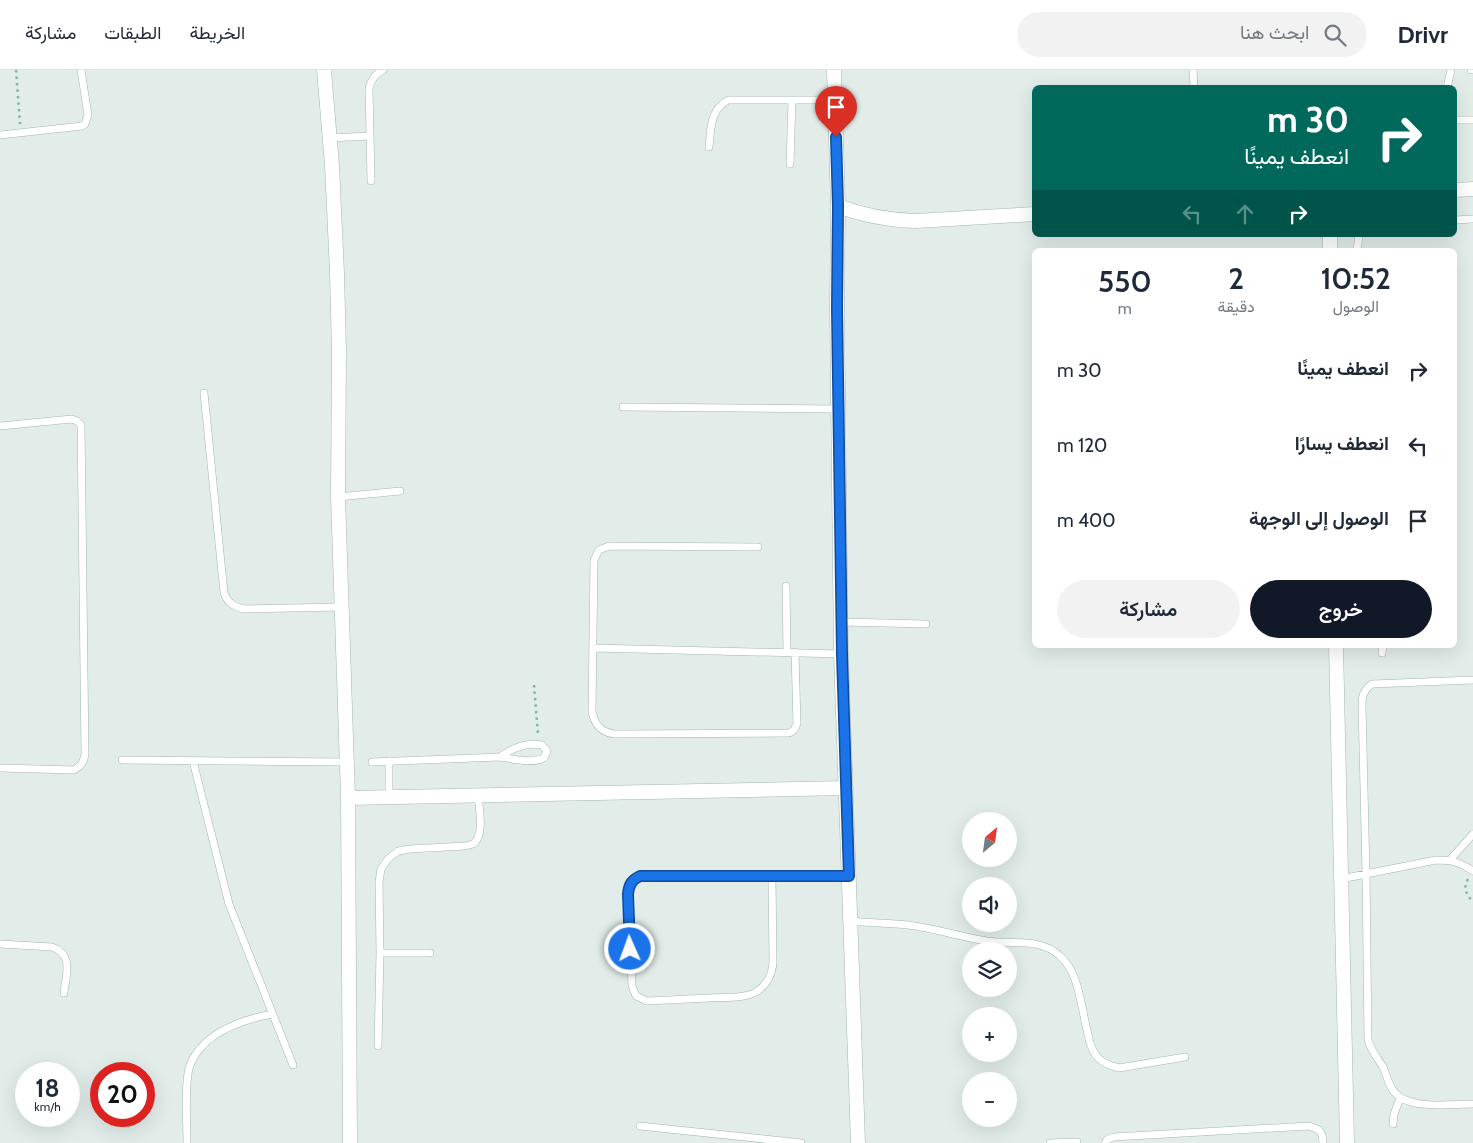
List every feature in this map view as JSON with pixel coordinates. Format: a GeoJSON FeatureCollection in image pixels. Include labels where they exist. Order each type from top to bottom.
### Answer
{"type":"FeatureCollection","features":[{"type":"Feature","properties":{"kind":"street"},"geometry":{"type":"LineString","coordinates":[[324,70],[330,138],[337,273],[338,497],[348,798],[350,1143]]}},
{"type":"Feature","properties":{"kind":"street"},"geometry":{"type":"LineString","coordinates":[[834,70],[838,206],[837,308],[841,622],[858,1143]]}},
{"type":"Feature","properties":{"kind":"street"},"geometry":{"type":"LineString","coordinates":[[1457,190],[1473,189]]}},
{"type":"Feature","properties":{"kind":"street"},"geometry":{"type":"LineString","coordinates":[[838,206],[868,216],[900,221],[1032,214]]}},
{"type":"Feature","properties":{"kind":"street"},"geometry":{"type":"LineString","coordinates":[[1336,648],[1347,1143]]}},
{"type":"Feature","properties":{"kind":"street"},"geometry":{"type":"LineString","coordinates":[[348,798],[846,788]]}},
{"type":"Feature","properties":{"kind":"lane"},"geometry":{"type":"LineString","coordinates":[[0,135],[82,126],[85,124],[88,115],[81,70]]}},
{"type":"Feature","properties":{"kind":"lane"},"geometry":{"type":"LineString","coordinates":[[371,181],[369,88],[372,79],[378,72],[383,70]]}},
{"type":"Feature","properties":{"kind":"lane"},"geometry":{"type":"LineString","coordinates":[[1193,70],[1194,85]]}},
{"type":"Feature","properties":{"kind":"lane"},"geometry":{"type":"LineString","coordinates":[[1448,85],[1451,70]]}},
{"type":"Feature","properties":{"kind":"lane"},"geometry":{"type":"LineString","coordinates":[[709,147],[715,112],[720,105],[728,100],[835,100]]}},
{"type":"Feature","properties":{"kind":"lane"},"geometry":{"type":"LineString","coordinates":[[790,164],[792,100]]}},
{"type":"Feature","properties":{"kind":"lane"},"geometry":{"type":"LineString","coordinates":[[1457,120],[1473,120]]}},
{"type":"Feature","properties":{"kind":"lane"},"geometry":{"type":"LineString","coordinates":[[330,138],[370,136]]}},
{"type":"Feature","properties":{"kind":"lane"},"geometry":{"type":"LineString","coordinates":[[1457,220],[1473,219]]}},
{"type":"Feature","properties":{"kind":"lane"},"geometry":{"type":"LineString","coordinates":[[204,392],[224,593],[228,601],[235,607],[244,609],[341,607]]}},
{"type":"Feature","properties":{"kind":"lane"},"geometry":{"type":"LineString","coordinates":[[623,407],[839,409]]}},
{"type":"Feature","properties":{"kind":"lane"},"geometry":{"type":"LineString","coordinates":[[0,426],[72,419],[81,425],[85,754],[84,761],[80,767],[74,770],[0,768]]}},
{"type":"Feature","properties":{"kind":"lane"},"geometry":{"type":"LineString","coordinates":[[338,497],[400,491]]}},
{"type":"Feature","properties":{"kind":"lane"},"geometry":{"type":"LineString","coordinates":[[758,546],[609,546],[599,550],[594,560],[592,712],[597,725],[601,730],[614,734],[789,733],[794,730],[798,724],[786,586]]}},
{"type":"Feature","properties":{"kind":"lane"},"geometry":{"type":"LineString","coordinates":[[841,622],[926,624]]}},
{"type":"Feature","properties":{"kind":"lane"},"geometry":{"type":"LineString","coordinates":[[593,648],[842,654]]}},
{"type":"Feature","properties":{"kind":"lane"},"geometry":{"type":"LineString","coordinates":[[1473,680],[1380,682],[1372,684],[1365,689],[1362,696],[1368,1040],[1393,1090],[1400,1098],[1420,1104],[1473,1104]]}},
{"type":"Feature","properties":{"kind":"lane"},"geometry":{"type":"LineString","coordinates":[[372,762],[500,757],[541,760],[547,751],[542,745],[538,744],[522,746],[506,752],[500,757]]}},
{"type":"Feature","properties":{"kind":"lane"},"geometry":{"type":"LineString","coordinates":[[122,760],[346,762]]}},
{"type":"Feature","properties":{"kind":"lane"},"geometry":{"type":"LineString","coordinates":[[193,761],[229,904],[293,1065]]}},
{"type":"Feature","properties":{"kind":"lane"},"geometry":{"type":"LineString","coordinates":[[389,761],[389,798]]}},
{"type":"Feature","properties":{"kind":"lane"},"geometry":{"type":"LineString","coordinates":[[378,1046],[379,882],[381,869],[388,859],[398,851],[472,844],[478,838],[480,831],[478,795]]}},
{"type":"Feature","properties":{"kind":"lane"},"geometry":{"type":"LineString","coordinates":[[1450,860],[1473,834]]}},
{"type":"Feature","properties":{"kind":"lane"},"geometry":{"type":"LineString","coordinates":[[1341,879],[1436,860],[1458,862],[1472,873]]}},
{"type":"Feature","properties":{"kind":"lane"},"geometry":{"type":"LineString","coordinates":[[772,876],[773,963],[772,972],[762,987],[755,992],[739,996],[647,1001],[636,996],[632,986],[628,894],[629,886],[633,879],[648,875],[849,876]]}},
{"type":"Feature","properties":{"kind":"lane"},"geometry":{"type":"LineString","coordinates":[[850,922],[908,925],[989,941],[1031,943],[1046,946],[1060,955],[1070,967],[1076,981],[1089,1041],[1099,1059],[1108,1065],[1119,1068],[1185,1057]]}},
{"type":"Feature","properties":{"kind":"lane"},"geometry":{"type":"LineString","coordinates":[[0,944],[52,947],[59,950],[65,955],[67,962],[64,993]]}},
{"type":"Feature","properties":{"kind":"lane"},"geometry":{"type":"LineString","coordinates":[[380,954],[430,954]]}},
{"type":"Feature","properties":{"kind":"lane"},"geometry":{"type":"LineString","coordinates":[[187,1143],[187,1089],[190,1066],[201,1046],[236,1024],[272,1014]]}},
{"type":"Feature","properties":{"kind":"lane"},"geometry":{"type":"LineString","coordinates":[[1394,1124],[1394,1114],[1400,1098]]}},
{"type":"Feature","properties":{"kind":"lane"},"geometry":{"type":"LineString","coordinates":[[640,1126],[801,1143]]}},
{"type":"Feature","properties":{"kind":"lane"},"geometry":{"type":"LineString","coordinates":[[1106,1143],[1107,1140],[1113,1137],[1309,1126],[1319,1130],[1322,1135],[1322,1143]]}},
{"type":"Feature","properties":{"kind":"lane"},"geometry":{"type":"LineString","coordinates":[[1050,1143],[1077,1142]]}},
{"type":"Feature","properties":{"kind":"path"},"geometry":{"type":"LineString","coordinates":[[16,70],[20,133]]}},
{"type":"Feature","properties":{"kind":"path"},"geometry":{"type":"LineString","coordinates":[[534,686],[538,744]]}},
{"type":"Feature","properties":{"kind":"path"},"geometry":{"type":"LineString","coordinates":[[1472,873],[1465,886],[1468,897],[1473,902]]}},
{"type":"Feature","properties":{"kind":"route"},"geometry":{"type":"LineString","coordinates":[[630,949],[629,886],[633,879],[640,876],[849,876],[842,654],[836,137]]}}]}
